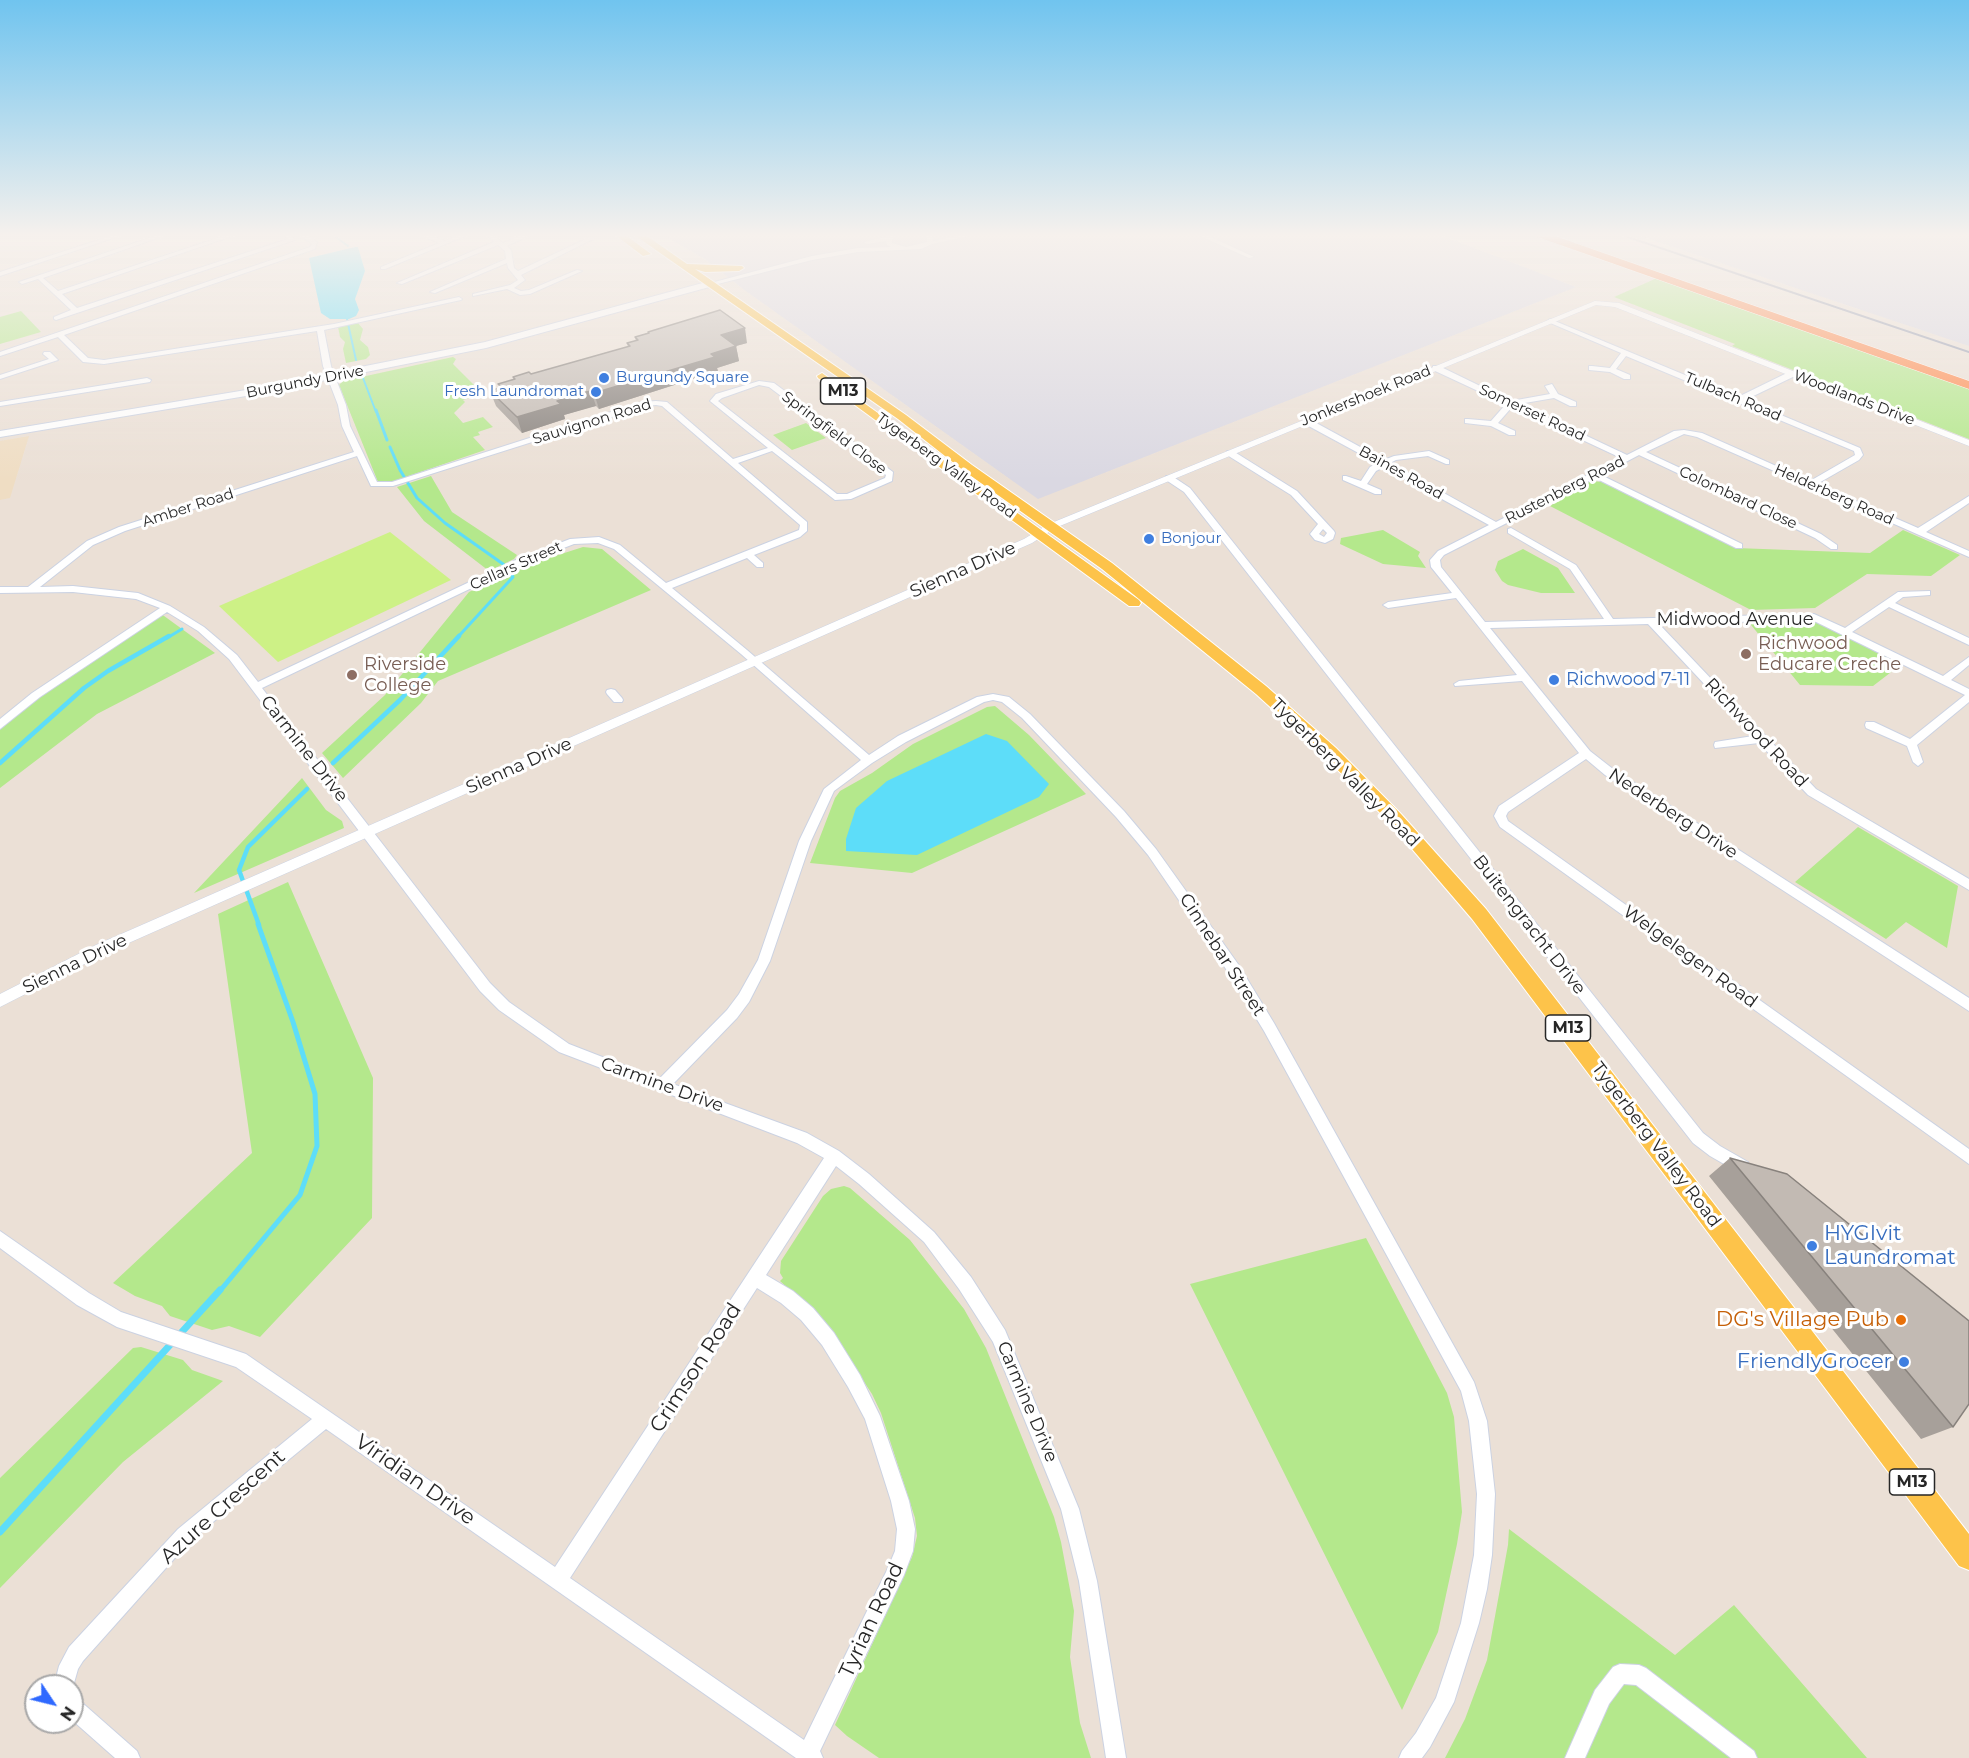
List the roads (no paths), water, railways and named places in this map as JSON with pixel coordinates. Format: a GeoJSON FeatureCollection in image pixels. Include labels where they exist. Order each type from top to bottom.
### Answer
{"type":"FeatureCollection","features":[{"type":"Feature","properties":{"kind":"highway"},"geometry":{"type":"LineString","coordinates":[[1773,316],[1969,385]]}},
{"type":"Feature","properties":{"kind":"highway"},"geometry":{"type":"LineString","coordinates":[[1802,316],[1969,374]]}},
{"type":"Feature","properties":{"kind":"main road","name":"Burgundy Drive"},"geometry":{"type":"LineString","coordinates":[[0,434],[97,414],[486,345],[586,316]]}},
{"type":"Feature","properties":{"kind":"main road","name":"Tygerberg Valley Road"},"geometry":{"type":"LineString","coordinates":[[750,316],[902,417],[1181,635],[1245,678],[1330,752],[1395,818],[1479,914],[1969,1556]]}},
{"type":"Feature","properties":{"kind":"main road","name":"Burgundy Drive"},"geometry":{"type":"LineString","coordinates":[[0,427],[97,414]]}},
{"type":"Feature","properties":{"kind":"street"},"geometry":{"type":"LineString","coordinates":[[56,318],[62,316]]}},
{"type":"Feature","properties":{"kind":"street"},"geometry":{"type":"LineString","coordinates":[[0,354],[115,316]]}},
{"type":"Feature","properties":{"kind":"street"},"geometry":{"type":"LineString","coordinates":[[60,335],[86,360],[99,362],[320,329],[381,316]]}},
{"type":"Feature","properties":{"kind":"street","name":"Jonkershoek Road"},"geometry":{"type":"LineString","coordinates":[[1046,530],[1562,316]]}},
{"type":"Feature","properties":{"kind":"street","name":"Woodlands Drive"},"geometry":{"type":"LineString","coordinates":[[1641,316],[1969,443]]}},
{"type":"Feature","properties":{"kind":"street","name":"Tulbach Road"},"geometry":{"type":"LineString","coordinates":[[1550,321],[1857,450],[1859,454],[1856,458],[1810,484]]}},
{"type":"Feature","properties":{"kind":"street","name":"Sauvignon Road"},"geometry":{"type":"LineString","coordinates":[[320,329],[330,374],[342,405],[346,426],[363,458],[372,483],[381,486],[393,484],[653,403],[666,406],[803,522],[804,526],[797,535],[665,587]]}},
{"type":"Feature","properties":{"kind":"street"},"geometry":{"type":"LineString","coordinates":[[1612,370],[1625,352]]}},
{"type":"Feature","properties":{"kind":"street"},"geometry":{"type":"LineString","coordinates":[[0,377],[54,360],[47,354]]}},
{"type":"Feature","properties":{"kind":"street","name":"Somerset Road"},"geometry":{"type":"LineString","coordinates":[[1436,368],[1628,458]]}},
{"type":"Feature","properties":{"kind":"street"},"geometry":{"type":"LineString","coordinates":[[1592,368],[1612,370],[1627,377]]}},
{"type":"Feature","properties":{"kind":"street"},"geometry":{"type":"LineString","coordinates":[[1739,400],[1792,374]]}},
{"type":"Feature","properties":{"kind":"street"},"geometry":{"type":"LineString","coordinates":[[99,387],[101,378]]}},
{"type":"Feature","properties":{"kind":"street"},"geometry":{"type":"LineString","coordinates":[[0,404],[147,380]]}},
{"type":"Feature","properties":{"kind":"street","name":"Springfield Close"},"geometry":{"type":"LineString","coordinates":[[759,383],[771,385],[890,474],[890,477],[884,483],[848,497],[838,497],[771,446],[716,402],[716,397],[759,383]]}},
{"type":"Feature","properties":{"kind":"street"},"geometry":{"type":"LineString","coordinates":[[1549,386],[1555,396]]}},
{"type":"Feature","properties":{"kind":"street"},"geometry":{"type":"LineString","coordinates":[[1493,424],[1511,403],[1555,396],[1573,404]]}},
{"type":"Feature","properties":{"kind":"street","name":"Baines Road"},"geometry":{"type":"LineString","coordinates":[[1306,421],[1496,525]]}},
{"type":"Feature","properties":{"kind":"street"},"geometry":{"type":"LineString","coordinates":[[1468,421],[1493,424],[1512,434]]}},
{"type":"Feature","properties":{"kind":"street","name":"Rustenberg Road"},"geometry":{"type":"LineString","coordinates":[[1434,560],[1441,553],[1677,433],[1699,435]]}},
{"type":"Feature","properties":{"kind":"street","name":"Helderberg Road"},"geometry":{"type":"LineString","coordinates":[[1699,435],[1969,554]]}},
{"type":"Feature","properties":{"kind":"street"},"geometry":{"type":"LineString","coordinates":[[1425,443],[1429,453]]}},
{"type":"Feature","properties":{"kind":"street"},"geometry":{"type":"LineString","coordinates":[[730,460],[771,446]]}},
{"type":"Feature","properties":{"kind":"street","name":"Colombard Close"},"geometry":{"type":"LineString","coordinates":[[1639,452],[1818,536],[1834,547]]}},
{"type":"Feature","properties":{"kind":"street","name":"Amber Road"},"geometry":{"type":"LineString","coordinates":[[30,590],[90,543],[122,529],[359,453]]}},
{"type":"Feature","properties":{"kind":"street"},"geometry":{"type":"LineString","coordinates":[[1230,453],[1294,493],[1322,524]]}},
{"type":"Feature","properties":{"kind":"street"},"geometry":{"type":"LineString","coordinates":[[1363,484],[1373,469],[1394,458],[1429,453],[1446,462]]}},
{"type":"Feature","properties":{"kind":"street"},"geometry":{"type":"LineString","coordinates":[[1594,475],[1739,546]]}},
{"type":"Feature","properties":{"kind":"street","name":"Buitengracht Drive"},"geometry":{"type":"LineString","coordinates":[[1169,478],[1186,490],[1698,1138],[1715,1151],[1758,1175]]}},
{"type":"Feature","properties":{"kind":"street"},"geometry":{"type":"LineString","coordinates":[[1346,478],[1378,492]]}},
{"type":"Feature","properties":{"kind":"street"},"geometry":{"type":"LineString","coordinates":[[1919,532],[1969,499]]}},
{"type":"Feature","properties":{"kind":"street","name":"Sienna Drive"},"geometry":{"type":"LineString","coordinates":[[0,1001],[101,949],[755,662],[1046,530]]}},
{"type":"Feature","properties":{"kind":"street"},"geometry":{"type":"LineString","coordinates":[[1511,531],[1574,567],[1610,621]]}},
{"type":"Feature","properties":{"kind":"street","name":"Cellars Street"},"geometry":{"type":"LineString","coordinates":[[256,687],[519,562],[573,542],[605,541],[617,547],[868,760]]}},
{"type":"Feature","properties":{"kind":"street"},"geometry":{"type":"LineString","coordinates":[[748,554],[760,565]]}},
{"type":"Feature","properties":{"kind":"street","name":"Nederberg Drive"},"geometry":{"type":"LineString","coordinates":[[1434,560],[1436,567],[1586,754],[1609,772],[1969,1005]]}},
{"type":"Feature","properties":{"kind":"street","name":"Carmine Drive"},"geometry":{"type":"LineString","coordinates":[[0,590],[74,589],[138,596],[167,608],[220,643],[485,987],[504,1006],[564,1047],[802,1138],[834,1156],[888,1198],[929,1237],[965,1283],[999,1336],[1070,1509],[1088,1581],[1116,1758]]}},
{"type":"Feature","properties":{"kind":"street"},"geometry":{"type":"LineString","coordinates":[[1847,631],[1901,594],[1927,593]]}},
{"type":"Feature","properties":{"kind":"street"},"geometry":{"type":"LineString","coordinates":[[1388,604],[1459,595]]}},
{"type":"Feature","properties":{"kind":"street"},"geometry":{"type":"LineString","coordinates":[[1888,603],[1969,642]]}},
{"type":"Feature","properties":{"kind":"street"},"geometry":{"type":"LineString","coordinates":[[0,725],[36,695],[167,608]]}},
{"type":"Feature","properties":{"kind":"street","name":"Midwood Avenue"},"geometry":{"type":"LineString","coordinates":[[1483,625],[1805,616],[1824,620],[1847,631],[1969,695]]}},
{"type":"Feature","properties":{"kind":"street","name":"Richwood Road"},"geometry":{"type":"LineString","coordinates":[[1650,620],[1803,784],[1820,798],[1969,885]]}},
{"type":"Feature","properties":{"kind":"street"},"geometry":{"type":"LineString","coordinates":[[1944,680],[1969,660]]}},
{"type":"Feature","properties":{"kind":"street"},"geometry":{"type":"LineString","coordinates":[[1459,684],[1524,677]]}},
{"type":"Feature","properties":{"kind":"street"},"geometry":{"type":"LineString","coordinates":[[1911,744],[1969,695]]}},
{"type":"Feature","properties":{"kind":"street","name":"Cinnebar Street"},"geometry":{"type":"LineString","coordinates":[[662,1085],[739,1006],[764,961],[805,841],[825,796],[837,782],[902,739],[981,699],[993,697],[1010,701],[1057,746],[1152,852],[1233,968],[1269,1027],[1460,1370],[1475,1407],[1484,1464],[1485,1524],[1482,1563],[1470,1623],[1444,1702],[1423,1740],[1409,1758]]}},
{"type":"Feature","properties":{"kind":"street"},"geometry":{"type":"LineString","coordinates":[[1870,725],[1911,744],[1918,762]]}},
{"type":"Feature","properties":{"kind":"street"},"geometry":{"type":"LineString","coordinates":[[1719,745],[1761,739]]}},
{"type":"Feature","properties":{"kind":"street","name":"Welgelegen Road"},"geometry":{"type":"LineString","coordinates":[[1586,754],[1503,809],[1500,816],[1504,824],[1969,1157]]}},
{"type":"Feature","properties":{"kind":"street","name":"Crimson Road"},"geometry":{"type":"LineString","coordinates":[[558,1580],[834,1156]]}},
{"type":"Feature","properties":{"kind":"street","name":"Viridian Drive"},"geometry":{"type":"LineString","coordinates":[[0,1239],[98,1309],[117,1319],[240,1360],[809,1757]]}},
{"type":"Feature","properties":{"kind":"street","name":"Tyrian Road"},"geometry":{"type":"LineString","coordinates":[[755,1277],[807,1314],[828,1339],[854,1381],[872,1416],[900,1501],[906,1529],[904,1551],[896,1575],[809,1757]]}},
{"type":"Feature","properties":{"kind":"street","name":"Azure Crescent"},"geometry":{"type":"LineString","coordinates":[[67,1674],[76,1654],[184,1535],[326,1418]]}},
{"type":"Feature","properties":{"kind":"street"},"geometry":{"type":"LineString","coordinates":[[1575,1758],[1602,1697],[1620,1674],[1639,1675],[1747,1758]]}},
{"type":"Feature","properties":{"kind":"street"},"geometry":{"type":"LineString","coordinates":[[84,1718],[130,1758]]}},
{"type":"Feature","properties":{"kind":"water"},"geometry":{"type":"Polygon","coordinates":[[[326,316],[356,316],[349,319],[330,319],[326,316]]]}},
{"type":"Feature","properties":{"kind":"water"},"geometry":{"type":"Polygon","coordinates":[[[986,734],[1007,741],[1049,784],[1039,797],[917,855],[846,851],[846,839],[856,808],[887,781],[986,734]]]}},
{"type":"Feature","properties":{"kind":"waterway"},"geometry":{"type":"LineString","coordinates":[[347,319],[356,360]]}},
{"type":"Feature","properties":{"kind":"waterway"},"geometry":{"type":"LineString","coordinates":[[363,378],[376,412]]}},
{"type":"Feature","properties":{"kind":"waterway"},"geometry":{"type":"LineString","coordinates":[[376,410],[387,440]]}},
{"type":"Feature","properties":{"kind":"waterway"},"geometry":{"type":"LineString","coordinates":[[390,447],[400,470],[417,498],[445,523],[503,564],[513,577],[457,638]]}},
{"type":"Feature","properties":{"kind":"waterway"},"geometry":{"type":"LineString","coordinates":[[167,638],[182,629]]}},
{"type":"Feature","properties":{"kind":"waterway"},"geometry":{"type":"LineString","coordinates":[[0,763],[84,688],[108,671],[169,636]]}},
{"type":"Feature","properties":{"kind":"waterway"},"geometry":{"type":"LineString","coordinates":[[333,763],[400,700],[459,636]]}},
{"type":"Feature","properties":{"kind":"waterway"},"geometry":{"type":"LineString","coordinates":[[259,925],[239,870],[248,847],[307,789]]}},
{"type":"Feature","properties":{"kind":"waterway"},"geometry":{"type":"LineString","coordinates":[[219,1292],[300,1195],[317,1146],[315,1094],[293,1022],[258,924]]}},
{"type":"Feature","properties":{"kind":"waterway"},"geometry":{"type":"LineString","coordinates":[[0,1532],[220,1290]]}},
{"type":"Feature","properties":{"kind":"railway"},"geometry":{"type":"LineString","coordinates":[[1862,316],[1969,352]]}},
{"type":"Feature","properties":{"kind":"place","name":"Burgundy Square"},"geometry":{"type":"Point","coordinates":[604,378]}},
{"type":"Feature","properties":{"kind":"place","name":"Fresh Laundromat"},"geometry":{"type":"Point","coordinates":[596,392]}},
{"type":"Feature","properties":{"kind":"place","name":"Bonjour"},"geometry":{"type":"Point","coordinates":[1149,539]}},
{"type":"Feature","properties":{"kind":"place","name":"Richwood Educare Creche"},"geometry":{"type":"Point","coordinates":[1746,654]}},
{"type":"Feature","properties":{"kind":"place","name":"Riverside College"},"geometry":{"type":"Point","coordinates":[352,675]}},
{"type":"Feature","properties":{"kind":"place","name":"Richwood 7-11"},"geometry":{"type":"Point","coordinates":[1554,680]}},
{"type":"Feature","properties":{"kind":"place","name":"HYGIvit Laundromat"},"geometry":{"type":"Point","coordinates":[1812,1246]}},
{"type":"Feature","properties":{"kind":"place","name":"DG's Village Pub"},"geometry":{"type":"Point","coordinates":[1901,1320]}},
{"type":"Feature","properties":{"kind":"place","name":"FriendlyGrocer"},"geometry":{"type":"Point","coordinates":[1904,1362]}}]}
